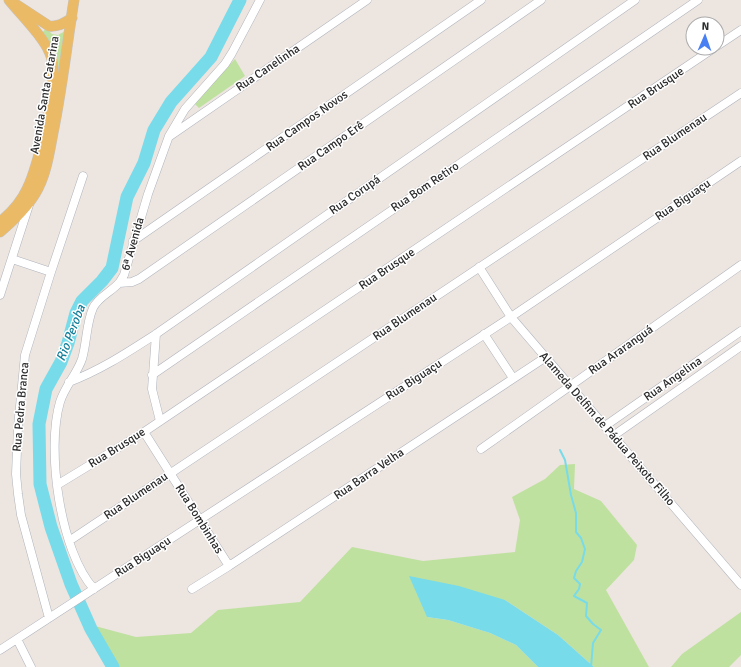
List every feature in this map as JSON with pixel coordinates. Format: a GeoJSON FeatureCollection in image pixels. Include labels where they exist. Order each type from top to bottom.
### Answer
{"type":"FeatureCollection","features":[{"type":"Feature","properties":{"kind":"main road","name":"Avenida Santa Catarina"},"geometry":{"type":"LineString","coordinates":[[10,0],[43,24],[49,26],[54,27],[62,25],[72,18]]}},
{"type":"Feature","properties":{"kind":"main road","name":"Avenida Santa Catarina"},"geometry":{"type":"LineString","coordinates":[[0,222],[14,208],[28,188],[38,158],[53,85],[53,66],[49,50],[10,0]]}},
{"type":"Feature","properties":{"kind":"main road","name":"Avenida Santa Catarina"},"geometry":{"type":"LineString","coordinates":[[0,232],[29,204],[42,179],[51,147],[61,96],[74,0]]}},
{"type":"Feature","properties":{"kind":"street","name":"6ª Avenida"},"geometry":{"type":"LineString","coordinates":[[94,589],[89,584],[82,571],[69,541],[57,486],[54,459],[56,424],[61,400],[83,357],[86,336],[93,308],[96,303],[119,283],[127,268],[133,242],[148,194],[169,136],[191,102],[225,64],[260,0]]}},
{"type":"Feature","properties":{"kind":"street","name":"Rua Canelinha"},"geometry":{"type":"LineString","coordinates":[[169,136],[367,0]]}},
{"type":"Feature","properties":{"kind":"street","name":"Rua Campos Novos"},"geometry":{"type":"LineString","coordinates":[[133,242],[480,0]]}},
{"type":"Feature","properties":{"kind":"street","name":"Rua Campo Erê"},"geometry":{"type":"LineString","coordinates":[[119,283],[132,282],[139,279],[541,0]]}},
{"type":"Feature","properties":{"kind":"street","name":"Rua Corupá"},"geometry":{"type":"LineString","coordinates":[[69,382],[85,376],[110,363],[156,334],[635,0]]}},
{"type":"Feature","properties":{"kind":"street","name":"Rua Bom Retiro"},"geometry":{"type":"LineString","coordinates":[[152,375],[698,0]]}},
{"type":"Feature","properties":{"kind":"street"},"geometry":{"type":"LineString","coordinates":[[725,41],[741,30]]}},
{"type":"Feature","properties":{"kind":"street","name":"Rua Brusque"},"geometry":{"type":"LineString","coordinates":[[57,486],[144,432],[702,56]]}},
{"type":"Feature","properties":{"kind":"street","name":"Rua Blumenau"},"geometry":{"type":"LineString","coordinates":[[69,541],[741,93]]}},
{"type":"Feature","properties":{"kind":"street"},"geometry":{"type":"LineString","coordinates":[[191,102],[201,114]]}},
{"type":"Feature","properties":{"kind":"street","name":"Rua Biguaçu"},"geometry":{"type":"LineString","coordinates":[[0,650],[484,334],[741,161]]}},
{"type":"Feature","properties":{"kind":"street","name":"Rua Pedra Branca"},"geometry":{"type":"LineString","coordinates":[[49,618],[21,515],[16,474],[18,427],[23,364],[51,272],[83,176]]}},
{"type":"Feature","properties":{"kind":"street"},"geometry":{"type":"LineString","coordinates":[[0,295],[29,204]]}},
{"type":"Feature","properties":{"kind":"street"},"geometry":{"type":"LineString","coordinates":[[12,259],[51,272]]}},
{"type":"Feature","properties":{"kind":"street","name":"Rua Araranguá"},"geometry":{"type":"LineString","coordinates":[[481,449],[741,265]]}},
{"type":"Feature","properties":{"kind":"street","name":"Alameda Delfim de Pádua Peixoto Filho"},"geometry":{"type":"LineString","coordinates":[[479,268],[511,316],[741,585]]}},
{"type":"Feature","properties":{"kind":"street","name":"Rua Angelina"},"geometry":{"type":"LineString","coordinates":[[605,426],[741,331]]}},
{"type":"Feature","properties":{"kind":"street"},"geometry":{"type":"LineString","coordinates":[[156,334],[152,375],[153,395],[160,421]]}},
{"type":"Feature","properties":{"kind":"street"},"geometry":{"type":"LineString","coordinates":[[484,334],[513,378]]}},
{"type":"Feature","properties":{"kind":"street","name":"Rua Angelina"},"geometry":{"type":"LineString","coordinates":[[613,436],[741,346]]}},
{"type":"Feature","properties":{"kind":"street","name":"Rua Barra Velha"},"geometry":{"type":"LineString","coordinates":[[192,589],[546,357]]}},
{"type":"Feature","properties":{"kind":"street","name":"Rua Bombinhas"},"geometry":{"type":"LineString","coordinates":[[144,432],[229,566]]}},
{"type":"Feature","properties":{"kind":"street"},"geometry":{"type":"LineString","coordinates":[[17,639],[31,667]]}},
{"type":"Feature","properties":{"kind":"green space"},"geometry":{"type":"Polygon","coordinates":[[[46,28],[52,34],[58,35],[67,30],[59,74],[56,53],[42,33],[46,28]]]}},
{"type":"Feature","properties":{"kind":"green space"},"geometry":{"type":"Polygon","coordinates":[[[235,59],[245,76],[199,108],[194,103],[235,59]]]}},
{"type":"Feature","properties":{"kind":"green space"},"geometry":{"type":"Polygon","coordinates":[[[575,464],[574,489],[601,501],[637,545],[634,560],[606,590],[649,667],[594,667],[558,635],[505,600],[427,617],[448,620],[490,633],[516,645],[538,667],[116,667],[95,626],[136,637],[191,633],[218,610],[300,602],[352,547],[423,561],[515,552],[520,520],[512,497],[545,479],[560,465],[575,464]]]}},
{"type":"Feature","properties":{"kind":"green space"},"geometry":{"type":"Polygon","coordinates":[[[741,612],[741,655],[729,667],[671,667],[682,654],[741,612]]]}},
{"type":"Feature","properties":{"kind":"water"},"geometry":{"type":"Polygon","coordinates":[[[409,576],[459,586],[505,600],[558,635],[594,667],[538,667],[516,645],[490,633],[448,620],[427,617],[409,576]]]}},
{"type":"Feature","properties":{"kind":"waterway","name":"Rio Peroba"},"geometry":{"type":"LineString","coordinates":[[113,667],[91,629],[71,584],[51,527],[40,484],[39,424],[46,389],[61,362],[76,313],[82,301],[102,281],[112,268],[127,197],[144,163],[154,130],[171,102],[211,57],[240,0]]}},
{"type":"Feature","properties":{"kind":"waterway"},"geometry":{"type":"LineString","coordinates":[[560,450],[565,460],[571,495],[576,513],[576,532],[581,538],[585,549],[582,562],[576,571],[574,578],[580,584],[579,589],[574,596],[587,603],[586,616],[601,630],[593,643],[591,667]]}}]}
